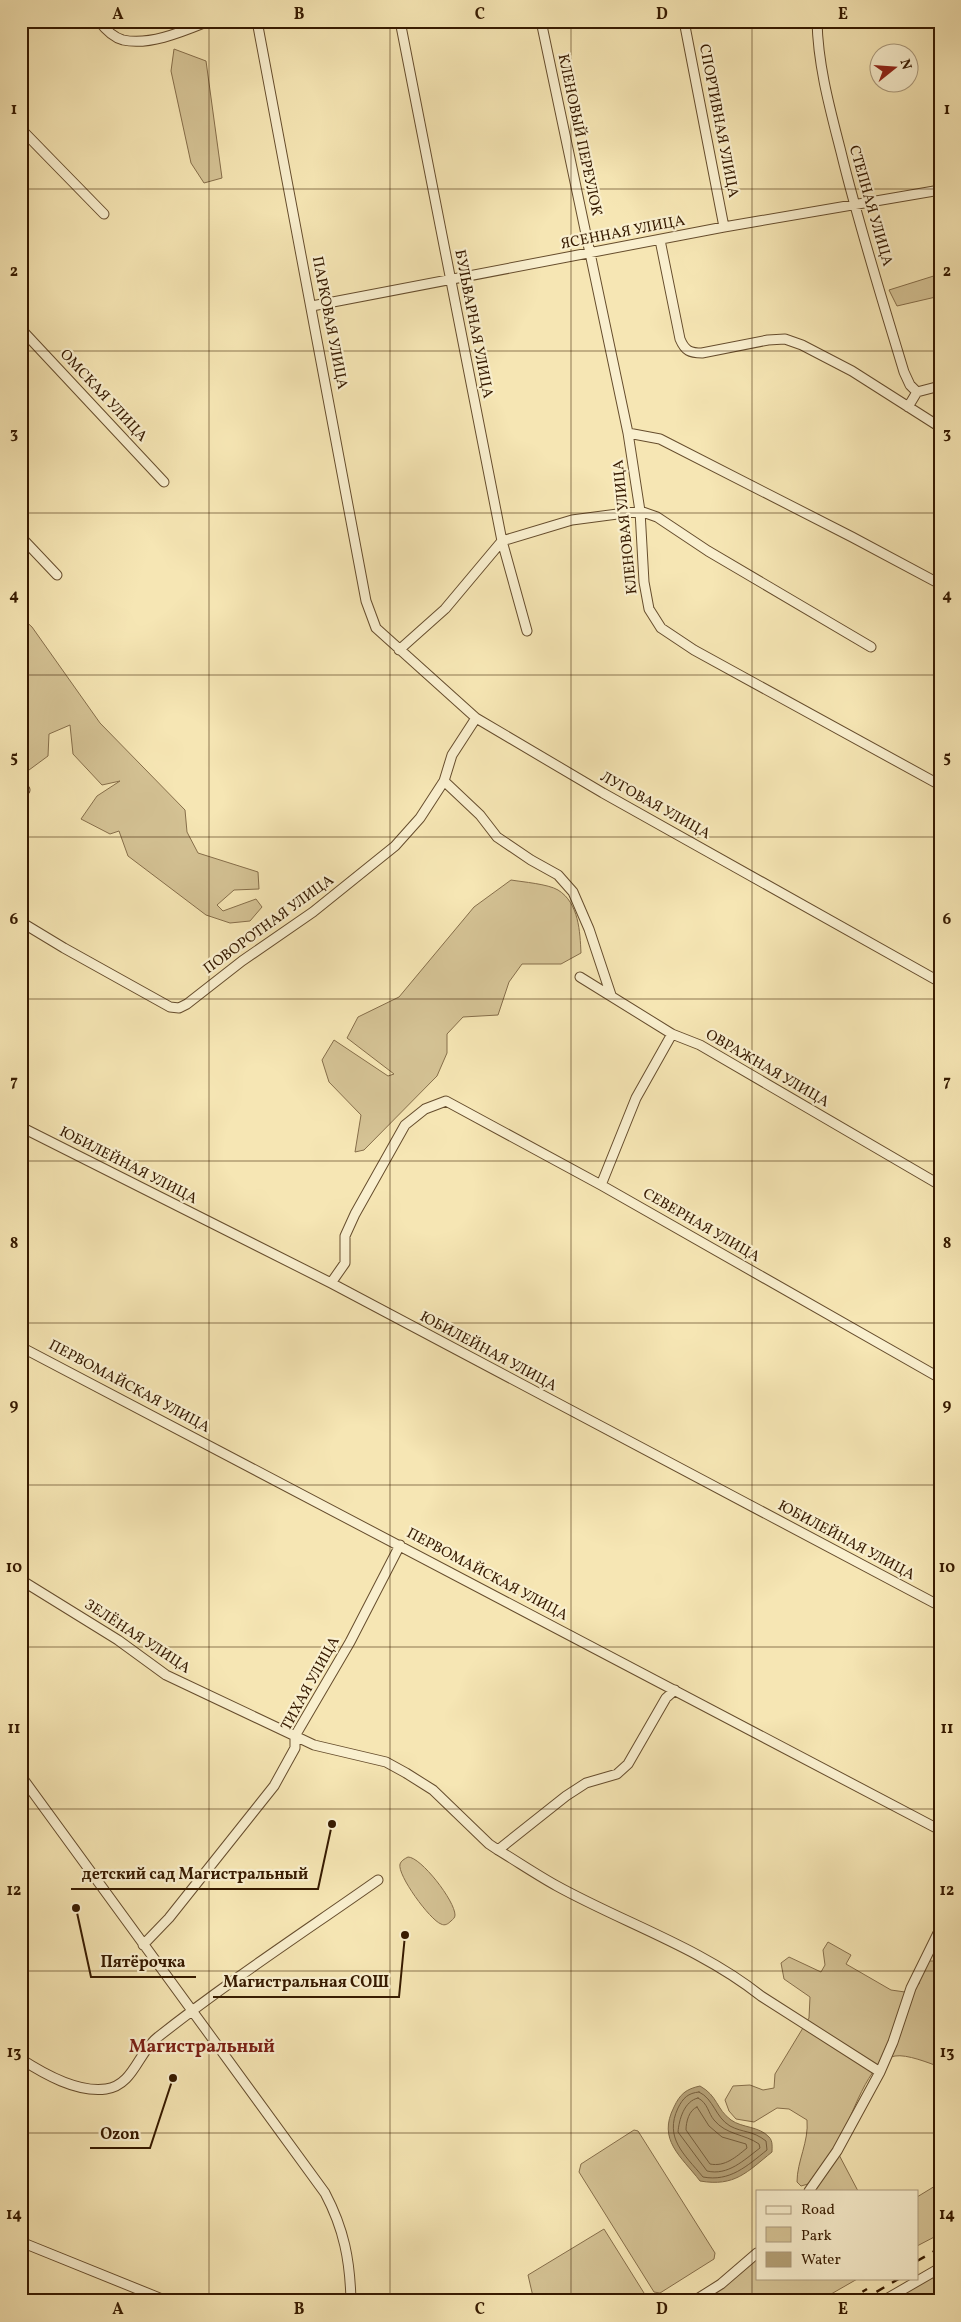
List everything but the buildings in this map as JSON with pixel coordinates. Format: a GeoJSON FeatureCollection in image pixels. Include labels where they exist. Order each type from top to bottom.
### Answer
{"type":"FeatureCollection","features":[{"type":"Feature","properties":{"kind":"street"},"geometry":{"type":"LineString","coordinates":[[98,21],[108,32],[122,40],[135,41],[153,39],[209,21]]}},
{"type":"Feature","properties":{"kind":"street","name":"ПАРКОВАЯ УЛИЦА"},"geometry":{"type":"LineString","coordinates":[[257,21],[366,601],[376,628]]}},
{"type":"Feature","properties":{"kind":"street","name":"БУЛЬВАРНАЯ УЛИЦА"},"geometry":{"type":"LineString","coordinates":[[400,21],[449,279],[502,541],[526,631]]}},
{"type":"Feature","properties":{"kind":"street","name":"КЛЕНОВЫЙ ПЕРЕУЛОК"},"geometry":{"type":"LineString","coordinates":[[541,21],[590,254]]}},
{"type":"Feature","properties":{"kind":"street","name":"СПОРТИВНАЯ УЛИЦА"},"geometry":{"type":"LineString","coordinates":[[684,21],[724,227]]}},
{"type":"Feature","properties":{"kind":"street","name":"СТЕПНАЯ УЛИЦА"},"geometry":{"type":"LineString","coordinates":[[817,21],[818,48],[824,87],[854,205],[904,372],[910,385],[918,392]]}},
{"type":"Feature","properties":{"kind":"street"},"geometry":{"type":"LineString","coordinates":[[21,129],[104,214]]}},
{"type":"Feature","properties":{"kind":"street","name":"ЯСЕННАЯ УЛИЦА"},"geometry":{"type":"LineString","coordinates":[[312,306],[358,299],[449,279],[590,254],[724,227],[940,190]]}},
{"type":"Feature","properties":{"kind":"street"},"geometry":{"type":"LineString","coordinates":[[660,240],[680,339],[684,348],[691,353],[702,353],[768,340],[785,340],[802,345],[852,371],[940,427]]}},
{"type":"Feature","properties":{"kind":"street","name":"КЛЕНОВАЯ УЛИЦА"},"geometry":{"type":"LineString","coordinates":[[590,254],[628,433],[640,511],[644,582],[650,610],[661,628],[694,650],[940,785]]}},
{"type":"Feature","properties":{"kind":"street","name":"ОМСКАЯ УЛИЦА"},"geometry":{"type":"LineString","coordinates":[[21,329],[164,482]]}},
{"type":"Feature","properties":{"kind":"street"},"geometry":{"type":"LineString","coordinates":[[908,407],[918,392],[940,386]]}},
{"type":"Feature","properties":{"kind":"street"},"geometry":{"type":"LineString","coordinates":[[628,433],[660,439],[940,584]]}},
{"type":"Feature","properties":{"kind":"street"},"geometry":{"type":"LineString","coordinates":[[399,650],[445,609],[502,541],[572,520],[640,511],[657,517],[716,555],[871,647]]}},
{"type":"Feature","properties":{"kind":"street"},"geometry":{"type":"LineString","coordinates":[[21,537],[57,575]]}},
{"type":"Feature","properties":{"kind":"street","name":"ЛУГОВАЯ УЛИЦА"},"geometry":{"type":"LineString","coordinates":[[376,628],[476,718],[603,793],[940,982]]}},
{"type":"Feature","properties":{"kind":"street","name":"ПОВОРОТНАЯ УЛИЦА"},"geometry":{"type":"LineString","coordinates":[[21,922],[170,1007],[179,1008],[242,960],[313,912],[395,846],[420,818],[444,781],[452,755],[476,718]]}},
{"type":"Feature","properties":{"kind":"street"},"geometry":{"type":"LineString","coordinates":[[444,781],[480,815],[497,837],[531,860],[558,875],[573,892],[589,929],[612,995]]}},
{"type":"Feature","properties":{"kind":"street","name":"ОВРАЖНАЯ УЛИЦА"},"geometry":{"type":"LineString","coordinates":[[580,977],[612,995],[672,1034],[700,1045],[940,1185]]}},
{"type":"Feature","properties":{"kind":"street"},"geometry":{"type":"LineString","coordinates":[[601,1185],[636,1098],[672,1034]]}},
{"type":"Feature","properties":{"kind":"street","name":"СЕВЕРНАЯ УЛИЦА"},"geometry":{"type":"LineString","coordinates":[[331,1282],[345,1263],[345,1236],[354,1214],[405,1125],[425,1109],[446,1101],[601,1185],[940,1378]]}},
{"type":"Feature","properties":{"kind":"street","name":"ЮБИЛЕЙНАЯ УЛИЦА"},"geometry":{"type":"LineString","coordinates":[[21,1128],[331,1282],[940,1606]]}},
{"type":"Feature","properties":{"kind":"street","name":"ПЕРВОМАЙСКАЯ УЛИЦА"},"geometry":{"type":"LineString","coordinates":[[21,1347],[940,1830]]}},
{"type":"Feature","properties":{"kind":"street","name":"ТИХАЯ УЛИЦА"},"geometry":{"type":"LineString","coordinates":[[143,1945],[168,1918],[274,1786],[294,1748],[295,1736],[350,1642],[400,1545]]}},
{"type":"Feature","properties":{"kind":"street","name":"ЗЕЛЁНАЯ УЛИЦА"},"geometry":{"type":"LineString","coordinates":[[21,1580],[118,1640],[166,1675],[314,1746],[386,1762],[406,1773],[433,1790],[489,1844],[498,1850],[557,1886],[665,1939],[745,1983],[880,2072]]}},
{"type":"Feature","properties":{"kind":"street"},"geometry":{"type":"LineString","coordinates":[[498,1850],[586,1783],[621,1771],[628,1764],[666,1698],[675,1690]]}},
{"type":"Feature","properties":{"kind":"street"},"geometry":{"type":"LineString","coordinates":[[21,1776],[325,2193],[336,2214],[345,2241],[351,2301]]}},
{"type":"Feature","properties":{"kind":"street"},"geometry":{"type":"LineString","coordinates":[[21,2060],[69,2084],[91,2089],[107,2089],[119,2085],[130,2076],[140,2056],[152,2041],[192,2010],[378,1880]]}},
{"type":"Feature","properties":{"kind":"street"},"geometry":{"type":"LineString","coordinates":[[810,2190],[838,2152],[880,2072],[893,2042],[911,1988],[940,1928]]}},
{"type":"Feature","properties":{"kind":"street"},"geometry":{"type":"LineString","coordinates":[[21,2242],[167,2301]]}},
{"type":"Feature","properties":{"kind":"street"},"geometry":{"type":"LineString","coordinates":[[694,2301],[721,2284],[756,2255]]}},
{"type":"Feature","properties":{"kind":"street"},"geometry":{"type":"LineString","coordinates":[[883,2301],[940,2268]]}},
{"type":"Feature","properties":{"kind":"green space"},"geometry":{"type":"Polygon","coordinates":[[[174,49],[206,61],[222,178],[204,183],[191,163],[171,71],[174,49]]]}},
{"type":"Feature","properties":{"kind":"green space"},"geometry":{"type":"Polygon","coordinates":[[[940,274],[940,296],[897,306],[889,290],[940,274]]]}},
{"type":"Feature","properties":{"kind":"green space"},"geometry":{"type":"Polygon","coordinates":[[[21,617],[32,627],[100,723],[185,810],[187,832],[198,853],[258,872],[259,889],[234,890],[217,905],[223,911],[256,899],[262,907],[250,921],[230,923],[206,915],[128,856],[119,831],[110,834],[81,819],[97,796],[120,781],[102,785],[73,754],[70,725],[49,734],[48,756],[29,770],[21,761],[21,617]]]}},
{"type":"Feature","properties":{"kind":"green space"},"geometry":{"type":"Polygon","coordinates":[[[511,880],[548,886],[558,890],[565,896],[570,902],[577,918],[581,953],[561,964],[522,964],[509,982],[498,1015],[463,1017],[447,1034],[447,1053],[437,1076],[364,1150],[355,1152],[361,1115],[329,1082],[322,1060],[334,1040],[388,1076],[394,1074],[347,1038],[358,1017],[399,997],[474,907],[511,880]]]}},
{"type":"Feature","properties":{"kind":"green space"},"geometry":{"type":"Polygon","coordinates":[[[408,1857],[421,1864],[444,1890],[454,1908],[455,1915],[448,1924],[442,1925],[436,1921],[422,1906],[409,1887],[400,1870],[400,1864],[408,1857]]]}},
{"type":"Feature","properties":{"kind":"green space"},"geometry":{"type":"Polygon","coordinates":[[[828,1942],[851,1955],[846,1964],[891,1990],[905,1992],[919,1984],[922,1971],[929,1961],[940,1961],[940,2067],[906,2056],[895,2056],[885,2060],[869,2078],[839,2140],[808,2184],[801,2186],[797,2182],[806,2136],[807,2120],[789,2109],[777,2108],[754,2122],[736,2119],[729,2111],[725,2100],[733,2086],[750,2085],[763,2090],[774,2088],[775,2074],[809,2018],[810,1997],[784,1979],[781,1963],[789,1957],[821,1972],[825,1965],[823,1950],[828,1942]]]}},
{"type":"Feature","properties":{"kind":"green space"},"geometry":{"type":"Polygon","coordinates":[[[634,2130],[638,2131],[715,2253],[714,2259],[660,2293],[654,2292],[579,2172],[581,2164],[634,2130]]]}},
{"type":"Feature","properties":{"kind":"green space"},"geometry":{"type":"Polygon","coordinates":[[[837,2151],[857,2190],[810,2190],[837,2151]]]}},
{"type":"Feature","properties":{"kind":"green space"},"geometry":{"type":"Polygon","coordinates":[[[940,2183],[940,2234],[918,2245],[918,2196],[940,2183]]]}},
{"type":"Feature","properties":{"kind":"green space"},"geometry":{"type":"Polygon","coordinates":[[[604,2229],[649,2301],[534,2301],[528,2275],[604,2229]]]}},
{"type":"Feature","properties":{"kind":"green space"},"geometry":{"type":"Polygon","coordinates":[[[756,2254],[756,2280],[856,2280],[819,2301],[692,2301],[756,2254]]]}},
{"type":"Feature","properties":{"kind":"green space"},"geometry":{"type":"Polygon","coordinates":[[[940,2265],[940,2301],[878,2301],[914,2280],[918,2280],[918,2278],[940,2265]]]}},
{"type":"Feature","properties":{"kind":"water"},"geometry":{"type":"Polygon","coordinates":[[[700,2086],[714,2098],[722,2111],[731,2120],[765,2133],[771,2140],[772,2152],[747,2172],[732,2180],[722,2182],[700,2181],[679,2155],[670,2138],[668,2129],[669,2119],[676,2102],[684,2093],[700,2086]]]}},
{"type":"Feature","properties":{"kind":"railway"},"geometry":{"type":"LineString","coordinates":[[918,2260],[940,2248]]}},
{"type":"Feature","properties":{"kind":"railway"},"geometry":{"type":"LineString","coordinates":[[861,2301],[897,2280]]}},
{"type":"Feature","properties":{"kind":"railway"},"geometry":{"type":"LineString","coordinates":[[847,2301],[867,2289]]}},
{"type":"Feature","properties":{"kind":"place","name":"детский сад Магистральный"},"geometry":{"type":"Point","coordinates":[332,1824]}},
{"type":"Feature","properties":{"kind":"place","name":"Пятёрочка"},"geometry":{"type":"Point","coordinates":[76,1908]}},
{"type":"Feature","properties":{"kind":"place","name":"Магистральная СОШ"},"geometry":{"type":"Point","coordinates":[405,1935]}},
{"type":"Feature","properties":{"kind":"place","name":"Ozon"},"geometry":{"type":"Point","coordinates":[173,2078]}},
{"type":"Feature","properties":{"kind":"district","name":"Магистральный"},"geometry":{"type":"Point","coordinates":[202,2047]}}]}
